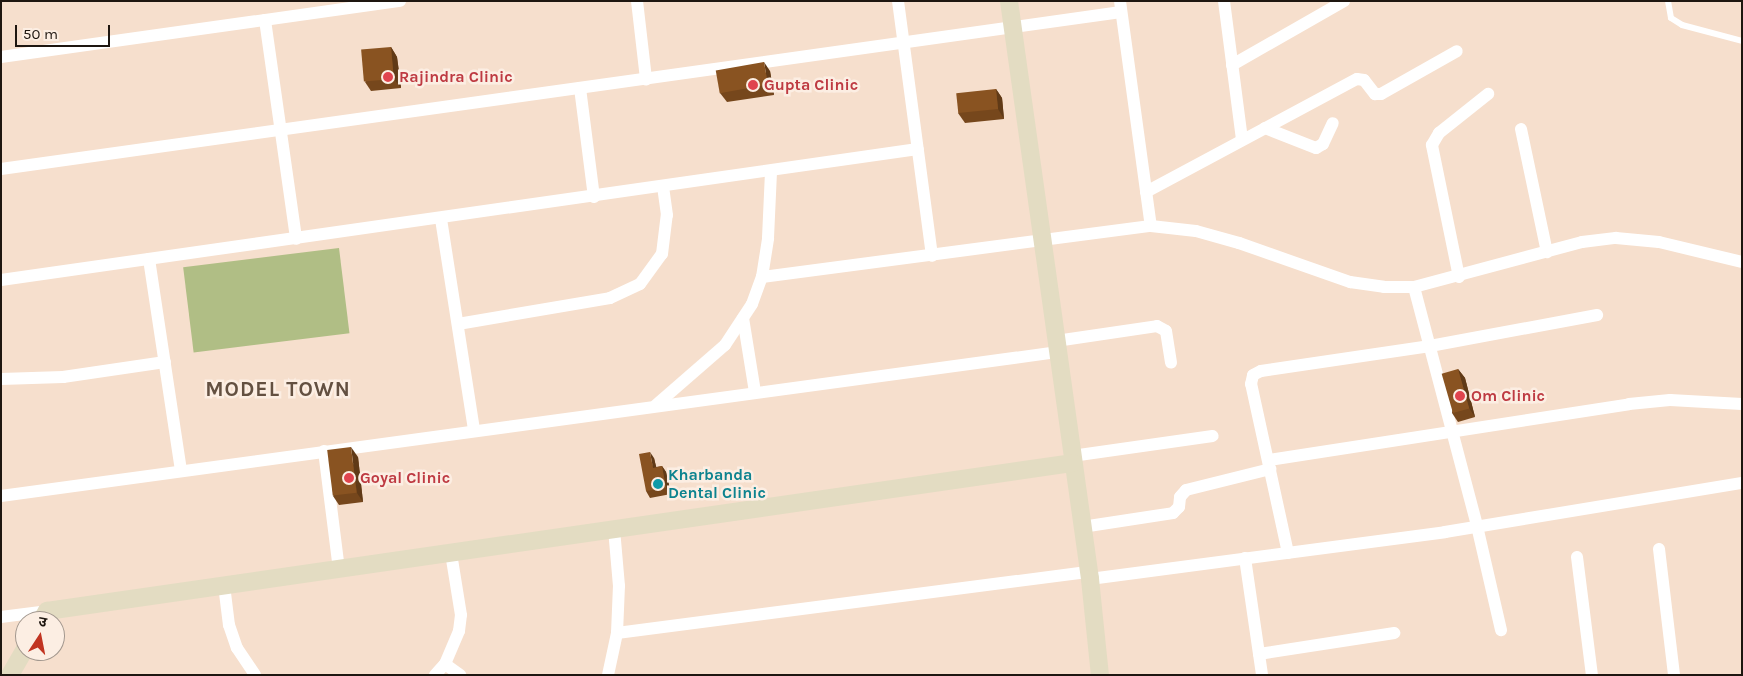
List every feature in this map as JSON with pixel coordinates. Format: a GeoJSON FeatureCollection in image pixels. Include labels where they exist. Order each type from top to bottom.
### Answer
{"type":"FeatureCollection","features":[{"type":"Feature","properties":{"kind":"street"},"geometry":{"type":"LineString","coordinates":[[1,57],[400,1]]}},
{"type":"Feature","properties":{"kind":"street"},"geometry":{"type":"LineString","coordinates":[[637,1],[646,79]]}},
{"type":"Feature","properties":{"kind":"street"},"geometry":{"type":"LineString","coordinates":[[898,1],[932,256]]}},
{"type":"Feature","properties":{"kind":"street"},"geometry":{"type":"LineString","coordinates":[[1009,1],[1089,576],[1100,675]]}},
{"type":"Feature","properties":{"kind":"street"},"geometry":{"type":"LineString","coordinates":[[1224,1],[1242,140]]}},
{"type":"Feature","properties":{"kind":"street"},"geometry":{"type":"LineString","coordinates":[[1232,65],[1344,1]]}},
{"type":"Feature","properties":{"kind":"street"},"geometry":{"type":"LineString","coordinates":[[1,169],[1013,27],[1121,7],[1150,226]]}},
{"type":"Feature","properties":{"kind":"street"},"geometry":{"type":"LineString","coordinates":[[265,20],[296,239]]}},
{"type":"Feature","properties":{"kind":"street"},"geometry":{"type":"LineString","coordinates":[[1146,192],[1357,79],[1364,80],[1373,92],[1381,94],[1457,50]]}},
{"type":"Feature","properties":{"kind":"street"},"geometry":{"type":"LineString","coordinates":[[580,88],[594,197]]}},
{"type":"Feature","properties":{"kind":"street"},"geometry":{"type":"LineString","coordinates":[[1459,277],[1432,145],[1439,133],[1488,94]]}},
{"type":"Feature","properties":{"kind":"street"},"geometry":{"type":"LineString","coordinates":[[1265,128],[1316,148],[1322,144],[1333,123]]}},
{"type":"Feature","properties":{"kind":"street"},"geometry":{"type":"LineString","coordinates":[[1521,129],[1547,252]]}},
{"type":"Feature","properties":{"kind":"street"},"geometry":{"type":"LineString","coordinates":[[1,280],[441,219],[918,149]]}},
{"type":"Feature","properties":{"kind":"street"},"geometry":{"type":"LineString","coordinates":[[656,405],[725,344],[743,318],[762,277],[768,238],[771,170]]}},
{"type":"Feature","properties":{"kind":"street"},"geometry":{"type":"LineString","coordinates":[[458,324],[610,298],[640,284],[662,254],[668,215],[663,186]]}},
{"type":"Feature","properties":{"kind":"street"},"geometry":{"type":"LineString","coordinates":[[441,219],[474,430]]}},
{"type":"Feature","properties":{"kind":"street"},"geometry":{"type":"LineString","coordinates":[[762,277],[1042,242],[1150,226],[1196,231],[1239,243],[1350,282],[1414,288],[1582,242],[1616,238],[1659,242],[1742,262]]}},
{"type":"Feature","properties":{"kind":"street"},"geometry":{"type":"LineString","coordinates":[[149,259],[181,471]]}},
{"type":"Feature","properties":{"kind":"street"},"geometry":{"type":"LineString","coordinates":[[1414,288],[1478,526],[1501,630]]}},
{"type":"Feature","properties":{"kind":"street"},"geometry":{"type":"LineString","coordinates":[[1288,553],[1251,384],[1253,375],[1260,371],[1430,346],[1597,315]]}},
{"type":"Feature","properties":{"kind":"street"},"geometry":{"type":"LineString","coordinates":[[743,318],[754,392]]}},
{"type":"Feature","properties":{"kind":"street"},"geometry":{"type":"LineString","coordinates":[[1,496],[754,392],[1057,346],[1157,326],[1166,331],[1171,363]]}},
{"type":"Feature","properties":{"kind":"street"},"geometry":{"type":"LineString","coordinates":[[1,379],[63,378],[165,362]]}},
{"type":"Feature","properties":{"kind":"street"},"geometry":{"type":"LineString","coordinates":[[1082,526],[1173,513],[1179,507],[1180,497],[1186,490],[1270,464],[1629,404],[1670,400],[1742,404]]}},
{"type":"Feature","properties":{"kind":"street"},"geometry":{"type":"LineString","coordinates":[[65,612],[224,586],[614,530],[1073,460],[1213,436]]}},
{"type":"Feature","properties":{"kind":"street"},"geometry":{"type":"LineString","coordinates":[[324,451],[339,569]]}},
{"type":"Feature","properties":{"kind":"street"},"geometry":{"type":"LineString","coordinates":[[617,633],[1288,553],[1478,526],[1742,483]]}},
{"type":"Feature","properties":{"kind":"street"},"geometry":{"type":"LineString","coordinates":[[608,675],[617,633],[619,586],[614,530]]}},
{"type":"Feature","properties":{"kind":"street"},"geometry":{"type":"LineString","coordinates":[[1658,549],[1674,675]]}},
{"type":"Feature","properties":{"kind":"street"},"geometry":{"type":"LineString","coordinates":[[435,675],[446,664],[459,631],[461,615],[452,553]]}},
{"type":"Feature","properties":{"kind":"street"},"geometry":{"type":"LineString","coordinates":[[1577,557],[1592,675]]}},
{"type":"Feature","properties":{"kind":"street"},"geometry":{"type":"LineString","coordinates":[[1245,558],[1262,675]]}},
{"type":"Feature","properties":{"kind":"street"},"geometry":{"type":"LineString","coordinates":[[224,586],[229,625],[237,648],[255,675]]}},
{"type":"Feature","properties":{"kind":"street"},"geometry":{"type":"LineString","coordinates":[[1,617],[15,617]]}},
{"type":"Feature","properties":{"kind":"street"},"geometry":{"type":"LineString","coordinates":[[1259,654],[1394,633]]}},
{"type":"Feature","properties":{"kind":"street"},"geometry":{"type":"LineString","coordinates":[[10,675],[18,661]]}},
{"type":"Feature","properties":{"kind":"street"},"geometry":{"type":"LineString","coordinates":[[446,664],[460,675]]}},
{"type":"Feature","properties":{"kind":"lane"},"geometry":{"type":"LineString","coordinates":[[1668,1],[1670,18],[1682,25],[1742,42]]}},
{"type":"Feature","properties":{"kind":"green space"},"geometry":{"type":"Polygon","coordinates":[[[339,248],[349,333],[194,352],[183,267],[339,248]]]}},
{"type":"Feature","properties":{"kind":"building"},"geometry":{"type":"Polygon","coordinates":[[[391,47],[394,79],[364,81],[361,50],[391,47]]]}},
{"type":"Feature","properties":{"kind":"building"},"geometry":{"type":"Polygon","coordinates":[[[764,62],[768,85],[720,93],[716,71],[764,62]]]}},
{"type":"Feature","properties":{"kind":"building"},"geometry":{"type":"Polygon","coordinates":[[[996,89],[998,109],[958,113],[956,93],[996,89]]]}},
{"type":"Feature","properties":{"kind":"building"},"geometry":{"type":"Polygon","coordinates":[[[1458,369],[1469,408],[1453,413],[1442,374],[1458,369]]]}},
{"type":"Feature","properties":{"kind":"building"},"geometry":{"type":"Polygon","coordinates":[[[351,447],[357,493],[333,496],[327,450],[351,447]]]}},
{"type":"Feature","properties":{"kind":"building","name":"Kharbanda Dental Clinic"},"geometry":{"type":"Polygon","coordinates":[[[650,452],[653,468],[662,466],[666,488],[646,491],[639,454],[650,452]]]}},
{"type":"Feature","properties":{"kind":"place","name":"Rajindra Clinic"},"geometry":{"type":"Point","coordinates":[388,77]}},
{"type":"Feature","properties":{"kind":"place","name":"Gupta Clinic"},"geometry":{"type":"Point","coordinates":[753,85]}},
{"type":"Feature","properties":{"kind":"place","name":"Om Clinic"},"geometry":{"type":"Point","coordinates":[1460,396]}},
{"type":"Feature","properties":{"kind":"place","name":"Goyal Clinic"},"geometry":{"type":"Point","coordinates":[349,478]}},
{"type":"Feature","properties":{"kind":"place","name":"Kharbanda Dental Clinic"},"geometry":{"type":"Point","coordinates":[658,484]}},
{"type":"Feature","properties":{"kind":"district","name":"MODEL TOWN"},"geometry":{"type":"Point","coordinates":[278,389]}}]}
